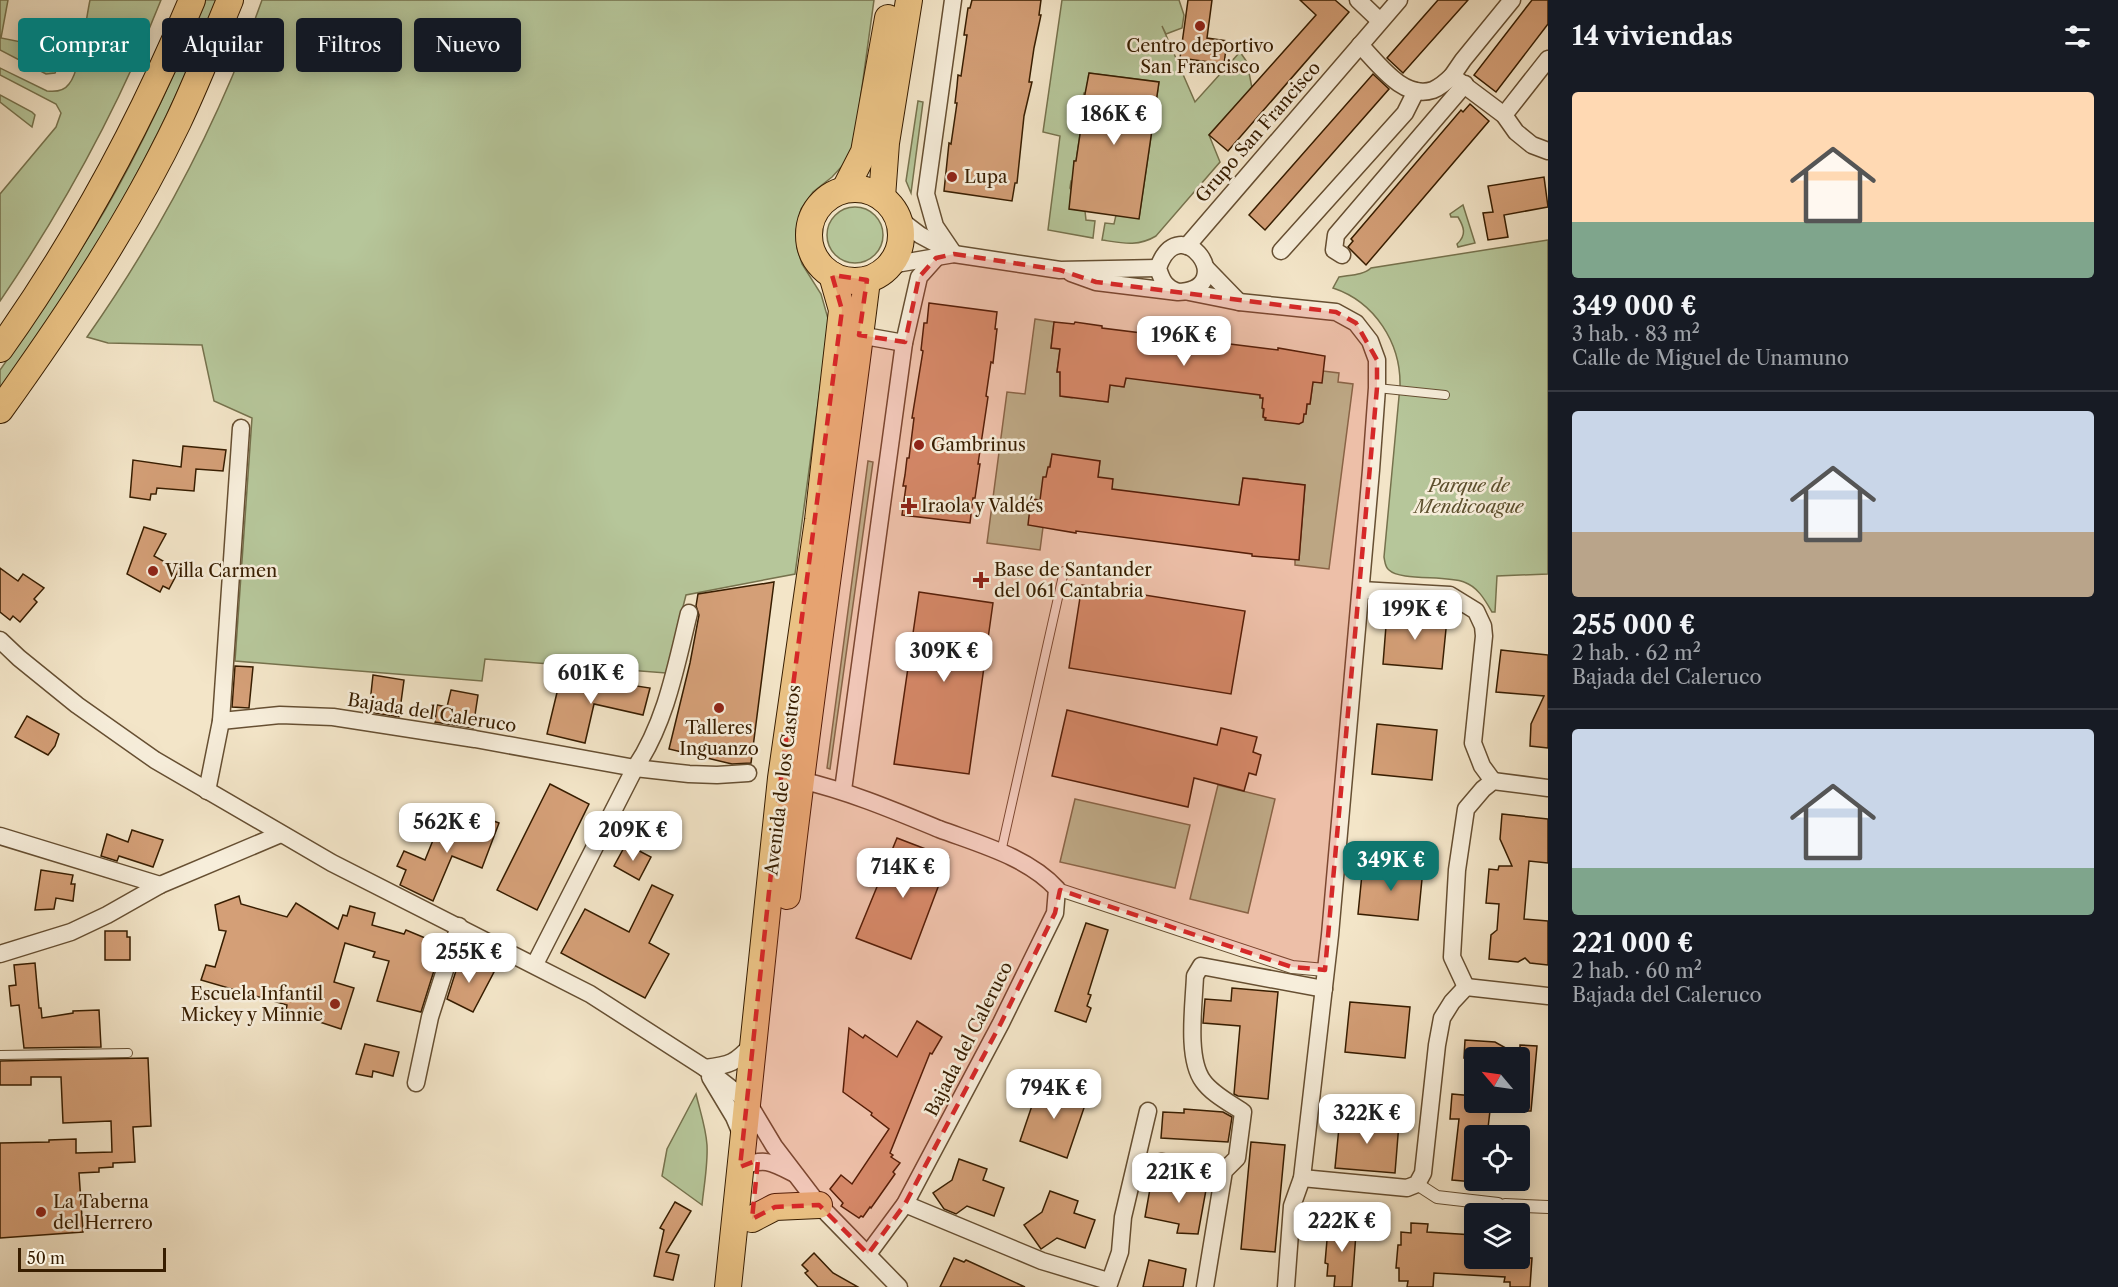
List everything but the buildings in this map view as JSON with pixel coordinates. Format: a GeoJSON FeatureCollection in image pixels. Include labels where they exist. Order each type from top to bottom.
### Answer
{"type":"FeatureCollection","features":[{"type":"Feature","properties":{"kind":"main road"},"geometry":{"type":"LineString","coordinates":[[0,349],[33,303],[109,178],[147,104],[192,0]]}},
{"type":"Feature","properties":{"kind":"main road"},"geometry":{"type":"LineString","coordinates":[[0,410],[68,314],[144,187],[178,123],[230,0]]}},
{"type":"Feature","properties":{"kind":"main road"},"geometry":{"type":"LineString","coordinates":[[845,189],[864,152],[892,0]]}},
{"type":"Feature","properties":{"kind":"main road"},"geometry":{"type":"LineString","coordinates":[[882,197],[886,143],[909,0]]}},
{"type":"Feature","properties":{"kind":"main road"},"geometry":{"type":"LineString","coordinates":[[845,189],[865,189],[882,197],[899,219],[900,244],[890,265],[867,280],[849,281],[832,275],[819,265],[811,251],[808,236],[811,220],[819,206],[830,195],[845,189]]}},
{"type":"Feature","properties":{"kind":"main road","name":"Avenida de los Castros"},"geometry":{"type":"LineString","coordinates":[[753,1134],[747,1101],[781,778],[818,520],[842,310],[832,275]]}},
{"type":"Feature","properties":{"kind":"main road","name":"Avenida de los Castros"},"geometry":{"type":"LineString","coordinates":[[728,1287],[749,1164],[867,280]]}},
{"type":"Feature","properties":{"kind":"main road","name":"Avenida de los Castros"},"geometry":{"type":"LineString","coordinates":[[743,1287],[752,1219],[749,1164]]}},
{"type":"Feature","properties":{"kind":"main road"},"geometry":{"type":"LineString","coordinates":[[752,1219],[775,1207],[819,1205]]}},
{"type":"Feature","properties":{"kind":"street"},"geometry":{"type":"LineString","coordinates":[[953,0],[926,194],[935,226],[954,254]]}},
{"type":"Feature","properties":{"kind":"street"},"geometry":{"type":"LineString","coordinates":[[1358,0],[1380,21]]}},
{"type":"Feature","properties":{"kind":"street","name":"Grupo San Francisco"},"geometry":{"type":"LineString","coordinates":[[1187,246],[1399,0]]}},
{"type":"Feature","properties":{"kind":"street"},"geometry":{"type":"LineString","coordinates":[[1342,255],[1334,250],[1336,236],[1459,80],[1463,60],[1512,0]]}},
{"type":"Feature","properties":{"kind":"street"},"geometry":{"type":"LineString","coordinates":[[1360,45],[1397,83],[1416,92],[1433,90],[1459,80]]}},
{"type":"Feature","properties":{"kind":"street"},"geometry":{"type":"LineString","coordinates":[[1504,115],[1548,59]]}},
{"type":"Feature","properties":{"kind":"street"},"geometry":{"type":"LineString","coordinates":[[1459,80],[1504,115],[1516,132],[1532,145],[1548,152]]}},
{"type":"Feature","properties":{"kind":"street"},"geometry":{"type":"LineString","coordinates":[[1281,251],[1405,113],[1416,92]]}},
{"type":"Feature","properties":{"kind":"street"},"geometry":{"type":"LineString","coordinates":[[899,219],[920,235],[954,254],[1060,270],[1158,268]]}},
{"type":"Feature","properties":{"kind":"street"},"geometry":{"type":"LineString","coordinates":[[1206,268],[1204,278],[1198,287],[1184,292],[1169,288],[1162,280],[1158,268],[1167,252],[1176,246],[1187,246],[1197,250],[1206,268],[1239,302]]}},
{"type":"Feature","properties":{"kind":"street"},"geometry":{"type":"LineString","coordinates":[[890,265],[954,254]]}},
{"type":"Feature","properties":{"kind":"street"},"geometry":{"type":"LineString","coordinates":[[843,790],[904,343],[919,277],[936,258]]}},
{"type":"Feature","properties":{"kind":"street"},"geometry":{"type":"LineString","coordinates":[[1060,270],[1096,282],[1184,292],[1239,302],[1336,312],[1356,323],[1370,341],[1377,360],[1377,388],[1361,590],[1325,970],[1302,1178],[1292,1206],[1286,1287]]}},
{"type":"Feature","properties":{"kind":"street"},"geometry":{"type":"LineString","coordinates":[[859,335],[904,343]]}},
{"type":"Feature","properties":{"kind":"street"},"geometry":{"type":"LineString","coordinates":[[207,791],[221,721],[241,428]]}},
{"type":"Feature","properties":{"kind":"street"},"geometry":{"type":"LineString","coordinates":[[1361,590],[1450,595],[1476,611],[1483,626],[1484,636],[1473,742],[1482,766],[1493,781]]}},
{"type":"Feature","properties":{"kind":"street"},"geometry":{"type":"LineString","coordinates":[[535,964],[634,768],[648,748],[658,726],[676,667],[688,613]]}},
{"type":"Feature","properties":{"kind":"street"},"geometry":{"type":"LineString","coordinates":[[0,640],[76,705],[155,760],[332,862],[590,994],[705,1068],[747,1101]]}},
{"type":"Feature","properties":{"kind":"street","name":"Bajada del Caleruco"},"geometry":{"type":"LineString","coordinates":[[221,721],[280,715],[333,717],[475,739],[634,768],[699,774],[748,773]]}},
{"type":"Feature","properties":{"kind":"street"},"geometry":{"type":"LineString","coordinates":[[800,780],[843,790],[1000,853],[1034,869],[1057,889],[1292,966],[1325,970]]}},
{"type":"Feature","properties":{"kind":"street"},"geometry":{"type":"LineString","coordinates":[[1466,987],[1452,957],[1457,870],[1466,809],[1493,781],[1548,788]]}},
{"type":"Feature","properties":{"kind":"street"},"geometry":{"type":"LineString","coordinates":[[0,954],[70,932],[107,915],[160,885],[281,834]]}},
{"type":"Feature","properties":{"kind":"street"},"geometry":{"type":"LineString","coordinates":[[0,836],[160,885]]}},
{"type":"Feature","properties":{"kind":"street","name":"Bajada del Caleruco"},"geometry":{"type":"LineString","coordinates":[[868,1254],[905,1204],[1001,1023],[1055,914],[1057,889]]}},
{"type":"Feature","properties":{"kind":"street"},"geometry":{"type":"LineString","coordinates":[[416,1083],[430,1017],[459,926]]}},
{"type":"Feature","properties":{"kind":"street"},"geometry":{"type":"LineString","coordinates":[[1205,1287],[1224,1171],[1237,1158],[1243,1112],[1218,1096],[1203,1081],[1194,1063],[1195,976],[1201,966],[1323,989]]}},
{"type":"Feature","properties":{"kind":"street"},"geometry":{"type":"LineString","coordinates":[[1466,987],[1548,996]]}},
{"type":"Feature","properties":{"kind":"street"},"geometry":{"type":"LineString","coordinates":[[1302,1178],[1407,1188],[1417,1184],[1424,1173],[1442,1018],[1452,1002],[1466,987]]}},
{"type":"Feature","properties":{"kind":"street"},"geometry":{"type":"LineString","coordinates":[[705,1068],[730,1065],[754,1043]]}},
{"type":"Feature","properties":{"kind":"street"},"geometry":{"type":"LineString","coordinates":[[705,1068],[734,1117],[796,1175],[819,1205],[899,1287]]}},
{"type":"Feature","properties":{"kind":"street"},"geometry":{"type":"LineString","coordinates":[[905,1204],[1042,1261],[1108,1284],[1120,1252],[1123,1217],[1148,1111]]}},
{"type":"Feature","properties":{"kind":"street"},"geometry":{"type":"LineString","coordinates":[[1161,1162],[1224,1171]]}},
{"type":"Feature","properties":{"kind":"street"},"geometry":{"type":"LineString","coordinates":[[749,1164],[777,1164],[796,1175]]}},
{"type":"Feature","properties":{"kind":"street"},"geometry":{"type":"LineString","coordinates":[[1417,1184],[1437,1197],[1548,1207]]}},
{"type":"Feature","properties":{"kind":"lane"},"geometry":{"type":"LineString","coordinates":[[1377,388],[1445,395]]}},
{"type":"Feature","properties":{"kind":"lane"},"geometry":{"type":"LineString","coordinates":[[1000,853],[1064,571]]}},
{"type":"Feature","properties":{"kind":"lane"},"geometry":{"type":"LineString","coordinates":[[0,1055],[128,1053]]}},
{"type":"Feature","properties":{"kind":"highlighted area"},"geometry":{"type":"Polygon","coordinates":[[[954,254],[1060,270],[1096,282],[1336,312],[1356,323],[1377,360],[1377,388],[1325,970],[1292,967],[1060,890],[1055,913],[1001,1023],[905,1204],[868,1254],[819,1205],[775,1207],[752,1219],[758,1160],[740,1167],[781,778],[842,310],[832,275],[867,280],[859,335],[905,342],[919,277],[936,258],[954,254]]]}},
{"type":"Feature","properties":{"kind":"green space"},"geometry":{"type":"Polygon","coordinates":[[[0,0],[8,0],[1,38],[18,41],[18,59],[0,50],[0,0]]]}},
{"type":"Feature","properties":{"kind":"green space"},"geometry":{"type":"Polygon","coordinates":[[[90,0],[161,0],[150,28],[150,18],[87,18],[90,0]]]}},
{"type":"Feature","properties":{"kind":"green space"},"geometry":{"type":"Polygon","coordinates":[[[205,0],[217,0],[210,18],[197,18],[205,0]]]}},
{"type":"Feature","properties":{"kind":"green space"},"geometry":{"type":"Polygon","coordinates":[[[262,0],[874,0],[854,145],[844,164],[813,192],[801,209],[796,231],[797,248],[802,264],[821,294],[829,322],[795,574],[686,595],[666,673],[485,659],[482,681],[235,661],[252,418],[214,401],[202,345],[108,343],[87,337],[114,298],[163,217],[186,175],[234,72],[284,72],[284,18],[255,18],[262,0]]]}},
{"type":"Feature","properties":{"kind":"green space"},"geometry":{"type":"Polygon","coordinates":[[[1062,0],[1179,0],[1184,15],[1182,28],[1166,34],[1162,26],[1195,102],[1240,52],[1247,62],[1252,88],[1209,135],[1220,162],[1156,236],[1143,242],[1102,240],[1105,223],[1114,224],[1116,215],[1139,218],[1159,82],[1089,73],[1086,93],[1082,101],[1085,101],[1080,120],[1082,121],[1076,161],[1074,161],[1074,181],[1071,181],[1070,188],[1085,211],[1086,220],[1095,221],[1093,238],[1048,230],[1060,136],[1043,132],[1062,0]]]}},
{"type":"Feature","properties":{"kind":"green space"},"geometry":{"type":"Polygon","coordinates":[[[0,68],[47,91],[65,88],[75,72],[130,72],[68,192],[0,301],[0,194],[56,127],[61,113],[56,104],[0,75],[0,68]]]}},
{"type":"Feature","properties":{"kind":"green space"},"geometry":{"type":"Polygon","coordinates":[[[174,72],[187,72],[138,171],[101,237],[52,315],[0,390],[0,370],[41,311],[105,210],[133,159],[174,72]]]}},
{"type":"Feature","properties":{"kind":"green space"},"geometry":{"type":"Polygon","coordinates":[[[0,95],[35,115],[32,127],[0,102],[0,95]]]}},
{"type":"Feature","properties":{"kind":"green space"},"geometry":{"type":"Polygon","coordinates":[[[918,101],[923,102],[911,193],[906,181],[918,101]]]}},
{"type":"Feature","properties":{"kind":"green space"},"geometry":{"type":"Polygon","coordinates":[[[1463,205],[1475,243],[1458,247],[1463,228],[1458,217],[1451,217],[1450,214],[1463,205]]]}},
{"type":"Feature","properties":{"kind":"green space"},"geometry":{"type":"Polygon","coordinates":[[[849,207],[861,207],[871,211],[879,219],[883,235],[879,251],[871,259],[861,263],[849,263],[839,259],[831,251],[827,241],[827,229],[831,219],[839,211],[849,207]]]}},
{"type":"Feature","properties":{"kind":"green space","name":"Parque de Mendicoague"},"geometry":{"type":"Polygon","coordinates":[[[1548,240],[1548,574],[1497,576],[1495,612],[1492,612],[1484,599],[1469,584],[1456,580],[1403,576],[1389,570],[1386,566],[1384,557],[1400,386],[1399,370],[1396,355],[1383,326],[1361,303],[1333,288],[1339,277],[1361,273],[1371,268],[1548,240]]]}},
{"type":"Feature","properties":{"kind":"green space"},"geometry":{"type":"Polygon","coordinates":[[[1035,319],[1054,322],[1051,348],[1060,349],[1057,372],[1060,372],[1061,396],[1072,398],[1073,392],[1093,398],[1093,400],[1108,402],[1110,385],[1124,387],[1126,378],[1263,375],[1260,397],[1263,398],[1263,417],[1266,420],[1293,421],[1299,424],[1306,414],[1307,404],[1310,404],[1313,382],[1323,371],[1339,373],[1338,382],[1353,384],[1329,569],[1295,565],[1295,559],[1299,559],[1305,485],[1275,482],[1273,491],[1258,479],[1243,478],[1236,525],[1112,489],[1098,477],[1100,461],[1051,459],[1041,500],[1031,499],[1043,527],[1040,550],[987,543],[1007,392],[1025,394],[1035,319]]]}},
{"type":"Feature","properties":{"kind":"green space"},"geometry":{"type":"Polygon","coordinates":[[[868,461],[873,462],[830,769],[827,768],[868,461]]]}},
{"type":"Feature","properties":{"kind":"green space"},"geometry":{"type":"Polygon","coordinates":[[[1218,785],[1275,799],[1248,913],[1190,899],[1218,785]]]}},
{"type":"Feature","properties":{"kind":"green space"},"geometry":{"type":"Polygon","coordinates":[[[1075,799],[1190,825],[1175,888],[1060,862],[1075,799]]]}},
{"type":"Feature","properties":{"kind":"green space"},"geometry":{"type":"Polygon","coordinates":[[[696,1094],[707,1145],[702,1205],[662,1176],[667,1149],[696,1094]]]}},
{"type":"Feature","properties":{"kind":"place","name":"Centro deportivo San Francisco"},"geometry":{"type":"Point","coordinates":[1200,26]}},
{"type":"Feature","properties":{"kind":"place","name":"Lupa"},"geometry":{"type":"Point","coordinates":[952,177]}},
{"type":"Feature","properties":{"kind":"place","name":"Gambrinus"},"geometry":{"type":"Point","coordinates":[919,445]}},
{"type":"Feature","properties":{"kind":"place","name":"Iraola y Valdés"},"geometry":{"type":"Point","coordinates":[909,506]}},
{"type":"Feature","properties":{"kind":"place","name":"Villa Carmen"},"geometry":{"type":"Point","coordinates":[153,571]}},
{"type":"Feature","properties":{"kind":"place","name":"Base de Santander del 061 Cantabria"},"geometry":{"type":"Point","coordinates":[981,580]}},
{"type":"Feature","properties":{"kind":"place","name":"Talleres Inguanzo"},"geometry":{"type":"Point","coordinates":[719,708]}},
{"type":"Feature","properties":{"kind":"place","name":"Escuela Infantil Mickey y Minnie"},"geometry":{"type":"Point","coordinates":[335,1004]}},
{"type":"Feature","properties":{"kind":"place","name":"La Taberna del Herrero"},"geometry":{"type":"Point","coordinates":[41,1212]}}]}
